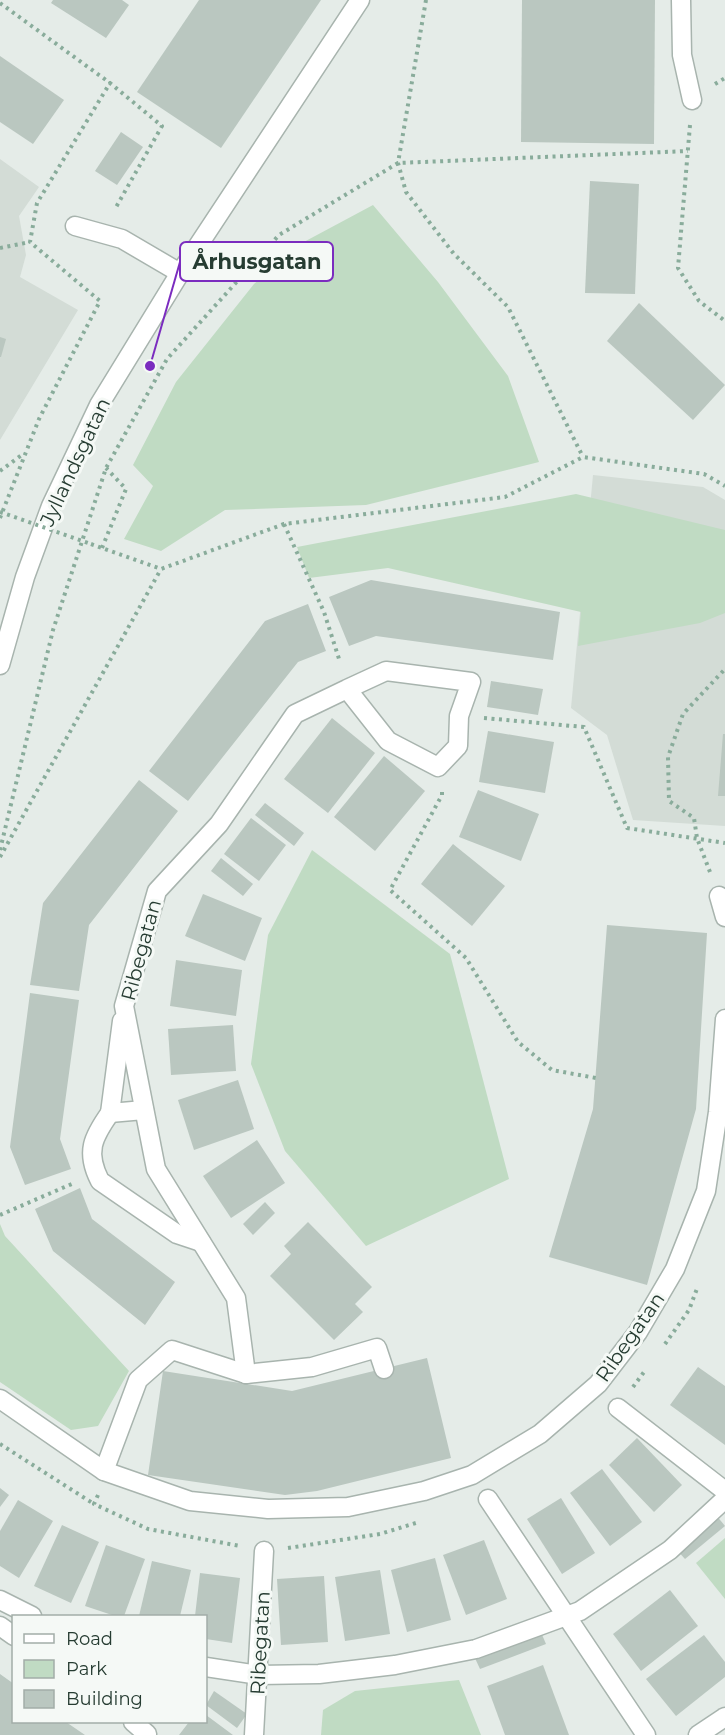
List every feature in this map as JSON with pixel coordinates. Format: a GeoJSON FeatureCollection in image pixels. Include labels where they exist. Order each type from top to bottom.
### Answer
{"type":"FeatureCollection","features":[{"type":"Feature","properties":{"kind":"street","name":"Jyllandsgatan"},"geometry":{"type":"LineString","coordinates":[[0,665],[25,577],[51,506],[99,405],[180,273],[360,0]]}},
{"type":"Feature","properties":{"kind":"street"},"geometry":{"type":"LineString","coordinates":[[681,0],[682,55],[693,100]]}},
{"type":"Feature","properties":{"kind":"street"},"geometry":{"type":"LineString","coordinates":[[75,226],[122,239],[180,273]]}},
{"type":"Feature","properties":{"kind":"street","name":"Ribegatan"},"geometry":{"type":"LineString","coordinates":[[246,1374],[236,1298],[156,1169],[124,1006],[157,891],[219,824],[295,714],[386,671],[471,682],[459,716],[458,746],[438,767]]}},
{"type":"Feature","properties":{"kind":"street"},"geometry":{"type":"LineString","coordinates":[[347,689],[388,741],[438,767]]}},
{"type":"Feature","properties":{"kind":"street"},"geometry":{"type":"LineString","coordinates":[[719,896],[725,917]]}},
{"type":"Feature","properties":{"kind":"street"},"geometry":{"type":"LineString","coordinates":[[124,1006],[110,1113],[93,1137],[94,1168],[100,1181],[177,1234],[201,1242]]}},
{"type":"Feature","properties":{"kind":"street","name":"Ribegatan"},"geometry":{"type":"LineString","coordinates":[[0,1399],[104,1471],[190,1501],[268,1509],[348,1507],[424,1491],[472,1474],[540,1434],[598,1384],[638,1332],[675,1269],[706,1191],[718,1112],[725,1019]]}},
{"type":"Feature","properties":{"kind":"street"},"geometry":{"type":"LineString","coordinates":[[110,1113],[144,1110]]}},
{"type":"Feature","properties":{"kind":"street"},"geometry":{"type":"LineString","coordinates":[[104,1471],[138,1380],[172,1350],[246,1374],[312,1367],[377,1348],[384,1369]]}},
{"type":"Feature","properties":{"kind":"street","name":"Ribegatan"},"geometry":{"type":"LineString","coordinates":[[618,1408],[725,1491]]}},
{"type":"Feature","properties":{"kind":"street"},"geometry":{"type":"LineString","coordinates":[[488,1498],[646,1735]]}},
{"type":"Feature","properties":{"kind":"street"},"geometry":{"type":"LineString","coordinates":[[207,1667],[259,1675],[319,1674],[395,1665],[476,1649],[580,1611],[670,1550],[725,1499]]}},
{"type":"Feature","properties":{"kind":"street","name":"Ribegatan"},"geometry":{"type":"LineString","coordinates":[[254,1735],[264,1551]]}},
{"type":"Feature","properties":{"kind":"street"},"geometry":{"type":"LineString","coordinates":[[0,1600],[28,1615]]}},
{"type":"Feature","properties":{"kind":"street"},"geometry":{"type":"LineString","coordinates":[[698,1735],[725,1717]]}},
{"type":"Feature","properties":{"kind":"street"},"geometry":{"type":"LineString","coordinates":[[134,1723],[147,1734]]}},
{"type":"Feature","properties":{"kind":"path"},"geometry":{"type":"LineString","coordinates":[[6,0],[1,4],[110,83],[162,126],[102,233]]}},
{"type":"Feature","properties":{"kind":"path"},"geometry":{"type":"LineString","coordinates":[[426,0],[398,164],[406,192],[454,254],[508,307],[583,457]]}},
{"type":"Feature","properties":{"kind":"path"},"geometry":{"type":"LineString","coordinates":[[30,242],[37,203],[110,83]]}},
{"type":"Feature","properties":{"kind":"path"},"geometry":{"type":"LineString","coordinates":[[693,100],[678,268],[699,301],[725,321]]}},
{"type":"Feature","properties":{"kind":"path"},"geometry":{"type":"LineString","coordinates":[[0,850],[54,630],[106,468],[167,359],[279,236],[398,164],[688,151]]}},
{"type":"Feature","properties":{"kind":"path"},"geometry":{"type":"LineString","coordinates":[[0,248],[30,242]]}},
{"type":"Feature","properties":{"kind":"path"},"geometry":{"type":"LineString","coordinates":[[0,519],[39,419],[100,301],[30,242]]}},
{"type":"Feature","properties":{"kind":"path"},"geometry":{"type":"LineString","coordinates":[[0,471],[24,453]]}},
{"type":"Feature","properties":{"kind":"path"},"geometry":{"type":"LineString","coordinates":[[0,512],[161,569],[284,524],[505,497],[583,457],[704,474],[725,486]]}},
{"type":"Feature","properties":{"kind":"path"},"geometry":{"type":"LineString","coordinates":[[102,548],[126,489],[106,468]]}},
{"type":"Feature","properties":{"kind":"path"},"geometry":{"type":"LineString","coordinates":[[284,524],[324,612],[338,653]]}},
{"type":"Feature","properties":{"kind":"path"},"geometry":{"type":"LineString","coordinates":[[0,857],[161,569]]}},
{"type":"Feature","properties":{"kind":"path"},"geometry":{"type":"LineString","coordinates":[[719,896],[697,838],[694,818],[669,801],[668,757],[683,714],[725,669]]}},
{"type":"Feature","properties":{"kind":"path"},"geometry":{"type":"LineString","coordinates":[[459,716],[584,727],[627,828],[725,843]]}},
{"type":"Feature","properties":{"kind":"path"},"geometry":{"type":"LineString","coordinates":[[438,767],[442,795],[390,890],[466,958],[518,1042],[552,1070],[596,1078]]}},
{"type":"Feature","properties":{"kind":"path"},"geometry":{"type":"LineString","coordinates":[[0,1215],[75,1183]]}},
{"type":"Feature","properties":{"kind":"path"},"geometry":{"type":"LineString","coordinates":[[0,1444],[94,1504],[148,1529],[264,1551]]}},
{"type":"Feature","properties":{"kind":"path"},"geometry":{"type":"LineString","coordinates":[[94,1504],[99,1494]]}},
{"type":"Feature","properties":{"kind":"shaded area"},"geometry":{"type":"Polygon","coordinates":[[[0,159],[39,187],[19,216],[26,255],[20,277],[78,310],[0,440],[0,159]]]}},
{"type":"Feature","properties":{"kind":"shaded area"},"geometry":{"type":"Polygon","coordinates":[[[593,475],[703,487],[725,500],[725,826],[633,820],[607,735],[571,708],[593,475]]]}},
{"type":"Feature","properties":{"kind":"green space"},"geometry":{"type":"Polygon","coordinates":[[[373,205],[438,282],[508,376],[539,462],[366,505],[225,510],[161,551],[124,539],[153,486],[133,465],[176,382],[254,284],[302,243],[373,205]]]}},
{"type":"Feature","properties":{"kind":"green space"},"geometry":{"type":"Polygon","coordinates":[[[576,494],[725,530],[725,613],[700,623],[578,646],[581,612],[388,568],[309,578],[297,547],[576,494]]]}},
{"type":"Feature","properties":{"kind":"green space"},"geometry":{"type":"Polygon","coordinates":[[[312,850],[450,954],[509,1179],[366,1246],[285,1151],[251,1064],[268,935],[312,850]]]}},
{"type":"Feature","properties":{"kind":"green space"},"geometry":{"type":"Polygon","coordinates":[[[0,1224],[5,1236],[129,1371],[98,1426],[71,1430],[0,1382],[0,1224]]]}},
{"type":"Feature","properties":{"kind":"green space"},"geometry":{"type":"Polygon","coordinates":[[[725,1538],[725,1599],[696,1563],[725,1538]]]}},
{"type":"Feature","properties":{"kind":"green space"},"geometry":{"type":"Polygon","coordinates":[[[459,1680],[481,1735],[321,1735],[323,1710],[355,1691],[459,1680]]]}},
{"type":"Feature","properties":{"kind":"building"},"geometry":{"type":"Polygon","coordinates":[[[53,0],[122,0],[129,5],[106,38],[51,3],[53,0]]]}},
{"type":"Feature","properties":{"kind":"building"},"geometry":{"type":"Polygon","coordinates":[[[199,0],[321,0],[221,148],[137,92],[199,0]]]}},
{"type":"Feature","properties":{"kind":"building"},"geometry":{"type":"Polygon","coordinates":[[[522,0],[655,0],[654,144],[521,142],[522,0]]]}},
{"type":"Feature","properties":{"kind":"building"},"geometry":{"type":"Polygon","coordinates":[[[0,56],[64,100],[33,144],[0,122],[0,56]]]}},
{"type":"Feature","properties":{"kind":"building"},"geometry":{"type":"Polygon","coordinates":[[[121,132],[143,147],[117,185],[95,171],[121,132]]]}},
{"type":"Feature","properties":{"kind":"building"},"geometry":{"type":"Polygon","coordinates":[[[590,181],[639,184],[635,294],[585,293],[590,181]]]}},
{"type":"Feature","properties":{"kind":"building"},"geometry":{"type":"Polygon","coordinates":[[[639,303],[725,385],[693,420],[607,341],[639,303]]]}},
{"type":"Feature","properties":{"kind":"building"},"geometry":{"type":"Polygon","coordinates":[[[0,337],[6,339],[1,357],[0,357],[0,337]]]}},
{"type":"Feature","properties":{"kind":"building"},"geometry":{"type":"Polygon","coordinates":[[[371,580],[560,612],[553,660],[376,636],[349,646],[329,597],[371,580]]]}},
{"type":"Feature","properties":{"kind":"building"},"geometry":{"type":"Polygon","coordinates":[[[308,604],[326,651],[298,662],[188,801],[149,771],[265,621],[308,604]]]}},
{"type":"Feature","properties":{"kind":"building"},"geometry":{"type":"Polygon","coordinates":[[[491,681],[543,689],[538,715],[487,707],[491,681]]]}},
{"type":"Feature","properties":{"kind":"building"},"geometry":{"type":"Polygon","coordinates":[[[332,718],[375,753],[328,813],[284,779],[332,718]]]}},
{"type":"Feature","properties":{"kind":"building"},"geometry":{"type":"Polygon","coordinates":[[[488,731],[554,742],[545,793],[479,782],[488,731]]]}},
{"type":"Feature","properties":{"kind":"building"},"geometry":{"type":"Polygon","coordinates":[[[723,734],[725,734],[725,796],[718,796],[723,734]]]}},
{"type":"Feature","properties":{"kind":"building"},"geometry":{"type":"Polygon","coordinates":[[[384,756],[425,791],[375,851],[334,817],[384,756]]]}},
{"type":"Feature","properties":{"kind":"building"},"geometry":{"type":"Polygon","coordinates":[[[139,780],[178,811],[89,925],[79,991],[30,985],[43,903],[139,780]]]}},
{"type":"Feature","properties":{"kind":"building"},"geometry":{"type":"Polygon","coordinates":[[[478,790],[539,814],[521,861],[459,837],[478,790]]]}},
{"type":"Feature","properties":{"kind":"building"},"geometry":{"type":"Polygon","coordinates":[[[265,803],[304,833],[294,846],[255,815],[265,803]]]}},
{"type":"Feature","properties":{"kind":"building"},"geometry":{"type":"Polygon","coordinates":[[[251,818],[286,845],[259,881],[224,854],[251,818]]]}},
{"type":"Feature","properties":{"kind":"building"},"geometry":{"type":"Polygon","coordinates":[[[453,844],[505,886],[472,926],[421,884],[453,844]]]}},
{"type":"Feature","properties":{"kind":"building"},"geometry":{"type":"Polygon","coordinates":[[[221,858],[253,884],[243,896],[211,871],[221,858]]]}},
{"type":"Feature","properties":{"kind":"building"},"geometry":{"type":"Polygon","coordinates":[[[203,894],[262,918],[245,961],[185,936],[203,894]]]}},
{"type":"Feature","properties":{"kind":"building"},"geometry":{"type":"Polygon","coordinates":[[[607,925],[707,933],[696,1109],[647,1285],[549,1257],[593,1109],[607,925]]]}},
{"type":"Feature","properties":{"kind":"building"},"geometry":{"type":"Polygon","coordinates":[[[176,960],[242,970],[236,1016],[170,1006],[176,960]]]}},
{"type":"Feature","properties":{"kind":"building"},"geometry":{"type":"Polygon","coordinates":[[[30,993],[79,1000],[60,1139],[71,1169],[25,1185],[10,1147],[30,993]]]}},
{"type":"Feature","properties":{"kind":"building"},"geometry":{"type":"Polygon","coordinates":[[[233,1025],[236,1071],[171,1075],[168,1029],[233,1025]]]}},
{"type":"Feature","properties":{"kind":"building"},"geometry":{"type":"Polygon","coordinates":[[[238,1080],[254,1129],[194,1150],[178,1100],[238,1080]]]}},
{"type":"Feature","properties":{"kind":"building"},"geometry":{"type":"Polygon","coordinates":[[[257,1140],[285,1183],[231,1218],[203,1176],[257,1140]]]}},
{"type":"Feature","properties":{"kind":"building"},"geometry":{"type":"Polygon","coordinates":[[[80,1188],[92,1219],[175,1282],[145,1325],[53,1251],[35,1209],[80,1188]]]}},
{"type":"Feature","properties":{"kind":"building"},"geometry":{"type":"Polygon","coordinates":[[[265,1202],[275,1213],[253,1235],[243,1224],[265,1202]]]}},
{"type":"Feature","properties":{"kind":"building"},"geometry":{"type":"Polygon","coordinates":[[[308,1222],[372,1287],[355,1304],[363,1312],[334,1340],[270,1276],[291,1254],[284,1246],[308,1222]]]}},
{"type":"Feature","properties":{"kind":"building"},"geometry":{"type":"Polygon","coordinates":[[[427,1358],[451,1458],[317,1491],[285,1495],[148,1475],[163,1371],[292,1391],[427,1358]]]}},
{"type":"Feature","properties":{"kind":"building"},"geometry":{"type":"Polygon","coordinates":[[[698,1367],[725,1386],[725,1445],[670,1405],[698,1367]]]}},
{"type":"Feature","properties":{"kind":"building"},"geometry":{"type":"Polygon","coordinates":[[[637,1438],[682,1485],[654,1512],[609,1465],[637,1438]]]}},
{"type":"Feature","properties":{"kind":"building"},"geometry":{"type":"Polygon","coordinates":[[[602,1469],[642,1522],[610,1546],[570,1493],[602,1469]]]}},
{"type":"Feature","properties":{"kind":"building"},"geometry":{"type":"Polygon","coordinates":[[[0,1488],[9,1495],[0,1507],[0,1488]]]}},
{"type":"Feature","properties":{"kind":"building"},"geometry":{"type":"Polygon","coordinates":[[[561,1498],[595,1553],[562,1574],[527,1519],[561,1498]]]}},
{"type":"Feature","properties":{"kind":"building"},"geometry":{"type":"Polygon","coordinates":[[[18,1500],[53,1521],[19,1578],[0,1566],[0,1531],[18,1500]]]}},
{"type":"Feature","properties":{"kind":"building"},"geometry":{"type":"Polygon","coordinates":[[[716,1515],[725,1526],[685,1559],[676,1549],[716,1515]]]}},
{"type":"Feature","properties":{"kind":"building"},"geometry":{"type":"Polygon","coordinates":[[[62,1525],[99,1542],[71,1603],[34,1586],[62,1525]]]}},
{"type":"Feature","properties":{"kind":"building"},"geometry":{"type":"Polygon","coordinates":[[[484,1540],[507,1599],[466,1615],[443,1555],[484,1540]]]}},
{"type":"Feature","properties":{"kind":"building"},"geometry":{"type":"Polygon","coordinates":[[[106,1545],[145,1559],[124,1615],[112,1615],[85,1606],[106,1545]]]}},
{"type":"Feature","properties":{"kind":"building"},"geometry":{"type":"Polygon","coordinates":[[[435,1558],[451,1620],[407,1632],[391,1570],[435,1558]]]}},
{"type":"Feature","properties":{"kind":"building"},"geometry":{"type":"Polygon","coordinates":[[[152,1561],[191,1570],[180,1615],[139,1615],[152,1561]]]}},
{"type":"Feature","properties":{"kind":"building"},"geometry":{"type":"Polygon","coordinates":[[[380,1570],[390,1634],[345,1641],[335,1577],[380,1570]]]}},
{"type":"Feature","properties":{"kind":"building"},"geometry":{"type":"Polygon","coordinates":[[[200,1573],[240,1578],[232,1643],[207,1639],[207,1615],[195,1615],[200,1573]]]}},
{"type":"Feature","properties":{"kind":"building"},"geometry":{"type":"Polygon","coordinates":[[[324,1576],[328,1642],[281,1645],[277,1579],[324,1576]]]}},
{"type":"Feature","properties":{"kind":"building"},"geometry":{"type":"Polygon","coordinates":[[[670,1590],[698,1626],[641,1671],[613,1634],[670,1590]]]}},
{"type":"Feature","properties":{"kind":"building"},"geometry":{"type":"Polygon","coordinates":[[[540,1630],[546,1644],[480,1669],[474,1656],[540,1630]]]}},
{"type":"Feature","properties":{"kind":"building"},"geometry":{"type":"Polygon","coordinates":[[[704,1635],[725,1662],[725,1677],[676,1716],[646,1679],[704,1635]]]}},
{"type":"Feature","properties":{"kind":"building"},"geometry":{"type":"Polygon","coordinates":[[[543,1665],[569,1735],[505,1735],[487,1686],[543,1665]]]}},
{"type":"Feature","properties":{"kind":"building"},"geometry":{"type":"Polygon","coordinates":[[[0,1674],[12,1683],[12,1723],[67,1723],[85,1735],[0,1735],[0,1674]]]}},
{"type":"Feature","properties":{"kind":"building"},"geometry":{"type":"Polygon","coordinates":[[[214,1691],[247,1714],[237,1728],[207,1706],[214,1691]]]}},
{"type":"Feature","properties":{"kind":"building"},"geometry":{"type":"Polygon","coordinates":[[[207,1716],[233,1735],[179,1735],[188,1723],[207,1723],[207,1716]]]}},
{"type":"Feature","properties":{"kind":"place","name":"Århusgatan"},"geometry":{"type":"Point","coordinates":[150,366]}}]}
